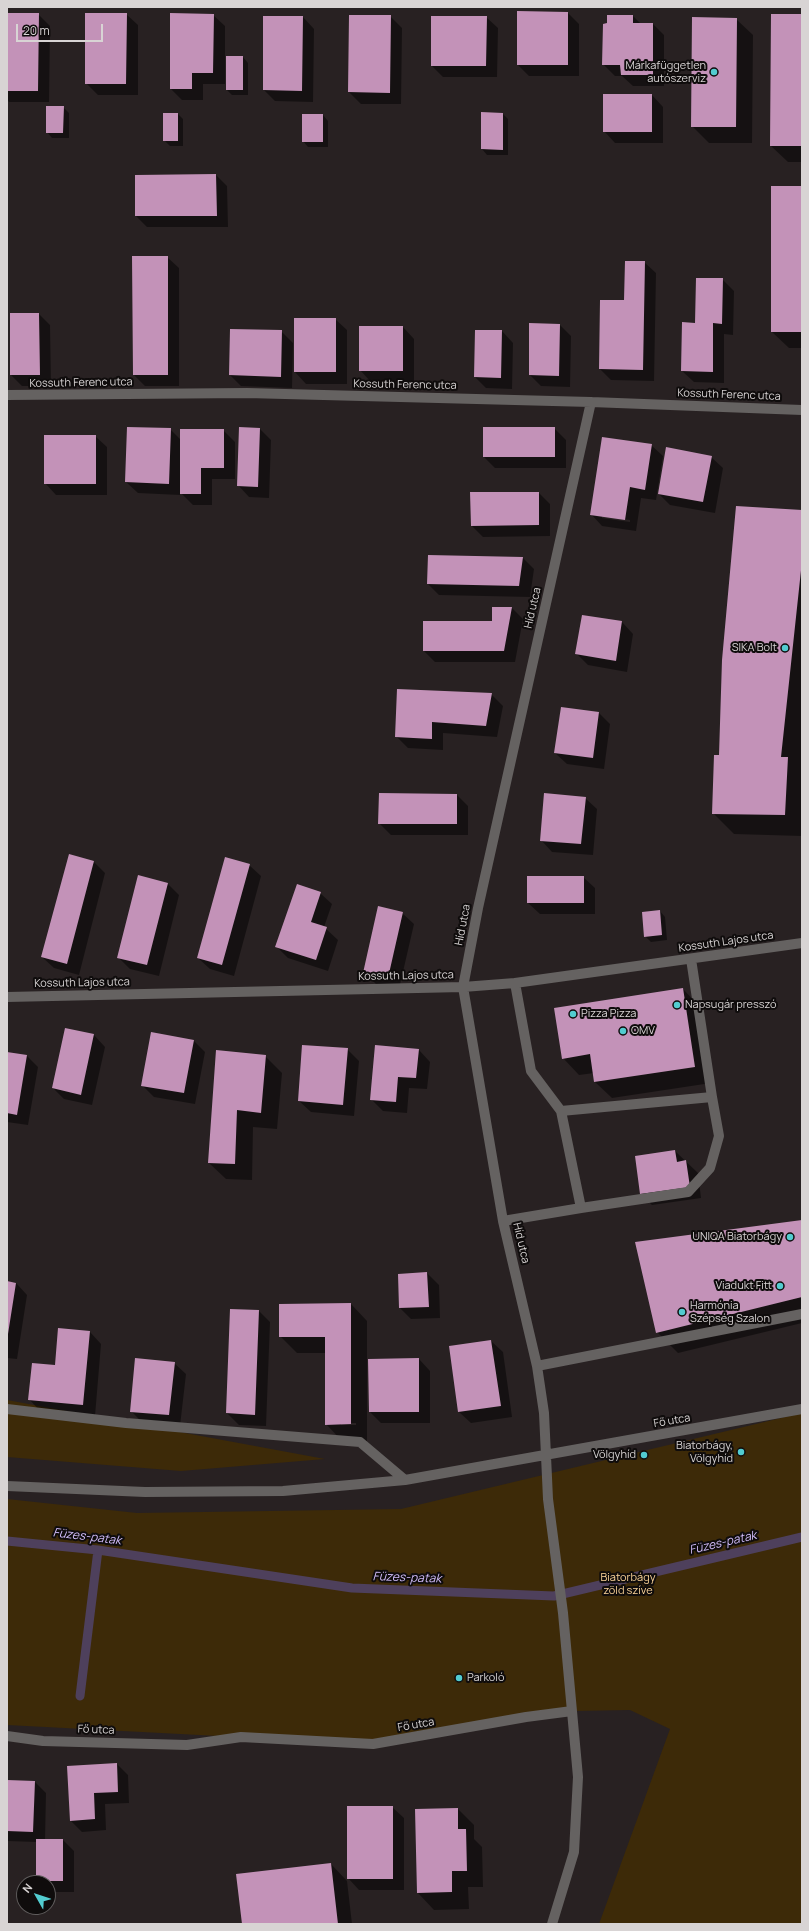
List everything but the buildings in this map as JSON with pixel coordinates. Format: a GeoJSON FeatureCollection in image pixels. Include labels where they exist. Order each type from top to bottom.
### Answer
{"type":"FeatureCollection","features":[{"type":"Feature","properties":{"kind":"street","name":"Kossuth Ferenc utca"},"geometry":{"type":"LineString","coordinates":[[7,395],[247,393],[591,402],[802,410]]}},
{"type":"Feature","properties":{"kind":"street","name":"Híd utca"},"geometry":{"type":"LineString","coordinates":[[547,1456],[544,1413],[537,1366],[503,1221],[463,987],[480,901],[591,402]]}},
{"type":"Feature","properties":{"kind":"street","name":"Kossuth Lajos utca"},"geometry":{"type":"LineString","coordinates":[[7,997],[463,987],[515,983],[802,943]]}},
{"type":"Feature","properties":{"kind":"street"},"geometry":{"type":"LineString","coordinates":[[503,1221],[688,1192],[710,1168],[720,1136],[712,1097],[691,959]]}},
{"type":"Feature","properties":{"kind":"street"},"geometry":{"type":"LineString","coordinates":[[515,983],[531,1071],[561,1111],[582,1208]]}},
{"type":"Feature","properties":{"kind":"street"},"geometry":{"type":"LineString","coordinates":[[561,1111],[712,1097]]}},
{"type":"Feature","properties":{"kind":"street"},"geometry":{"type":"LineString","coordinates":[[537,1366],[802,1314]]}},
{"type":"Feature","properties":{"kind":"street"},"geometry":{"type":"LineString","coordinates":[[7,1409],[126,1423],[360,1442],[405,1480]]}},
{"type":"Feature","properties":{"kind":"street","name":"Fő utca"},"geometry":{"type":"LineString","coordinates":[[7,1486],[145,1492],[283,1491],[405,1480],[547,1456],[802,1409]]}},
{"type":"Feature","properties":{"kind":"street"},"geometry":{"type":"LineString","coordinates":[[547,1456],[548,1498],[563,1613],[578,1778],[574,1852],[552,1924]]}},
{"type":"Feature","properties":{"kind":"street","name":"Fő utca"},"geometry":{"type":"LineString","coordinates":[[7,1736],[42,1741],[187,1744],[241,1737],[374,1744],[526,1717],[572,1712]]}},
{"type":"Feature","properties":{"kind":"green space"},"geometry":{"type":"Polygon","coordinates":[[[7,1400],[325,1459],[181,1471],[7,1457],[7,1400]]]}},
{"type":"Feature","properties":{"kind":"green space","name":"Biatorbágy zöld szíve"},"geometry":{"type":"Polygon","coordinates":[[[802,1413],[802,1924],[599,1924],[670,1729],[630,1710],[572,1711],[373,1744],[7,1725],[7,1499],[137,1513],[401,1509],[802,1413]]]}},
{"type":"Feature","properties":{"kind":"waterway","name":"Füzes-patak"},"geometry":{"type":"LineString","coordinates":[[7,1541],[98,1550],[352,1588],[554,1596],[802,1537]]}},
{"type":"Feature","properties":{"kind":"waterway"},"geometry":{"type":"LineString","coordinates":[[80,1696],[98,1550]]}},
{"type":"Feature","properties":{"kind":"place","name":"Márkafüggetlen autószerviz"},"geometry":{"type":"Point","coordinates":[714,72]}},
{"type":"Feature","properties":{"kind":"place","name":"SIKA Bolt"},"geometry":{"type":"Point","coordinates":[785,648]}},
{"type":"Feature","properties":{"kind":"place","name":"Napsugár presszó"},"geometry":{"type":"Point","coordinates":[677,1005]}},
{"type":"Feature","properties":{"kind":"place","name":"Pizza Pizza"},"geometry":{"type":"Point","coordinates":[573,1014]}},
{"type":"Feature","properties":{"kind":"place","name":"OMV"},"geometry":{"type":"Point","coordinates":[623,1031]}},
{"type":"Feature","properties":{"kind":"place","name":"UNIQA Biatorbágy"},"geometry":{"type":"Point","coordinates":[790,1237]}},
{"type":"Feature","properties":{"kind":"place","name":"Viadukt Fitt"},"geometry":{"type":"Point","coordinates":[780,1286]}},
{"type":"Feature","properties":{"kind":"place","name":"Harmónia Szépség Szalon"},"geometry":{"type":"Point","coordinates":[682,1312]}},
{"type":"Feature","properties":{"kind":"place","name":"Biatorbágy, Völgyhíd"},"geometry":{"type":"Point","coordinates":[741,1452]}},
{"type":"Feature","properties":{"kind":"place","name":"Völgyhíd"},"geometry":{"type":"Point","coordinates":[644,1455]}},
{"type":"Feature","properties":{"kind":"place","name":"Parkoló"},"geometry":{"type":"Point","coordinates":[459,1678]}}]}
